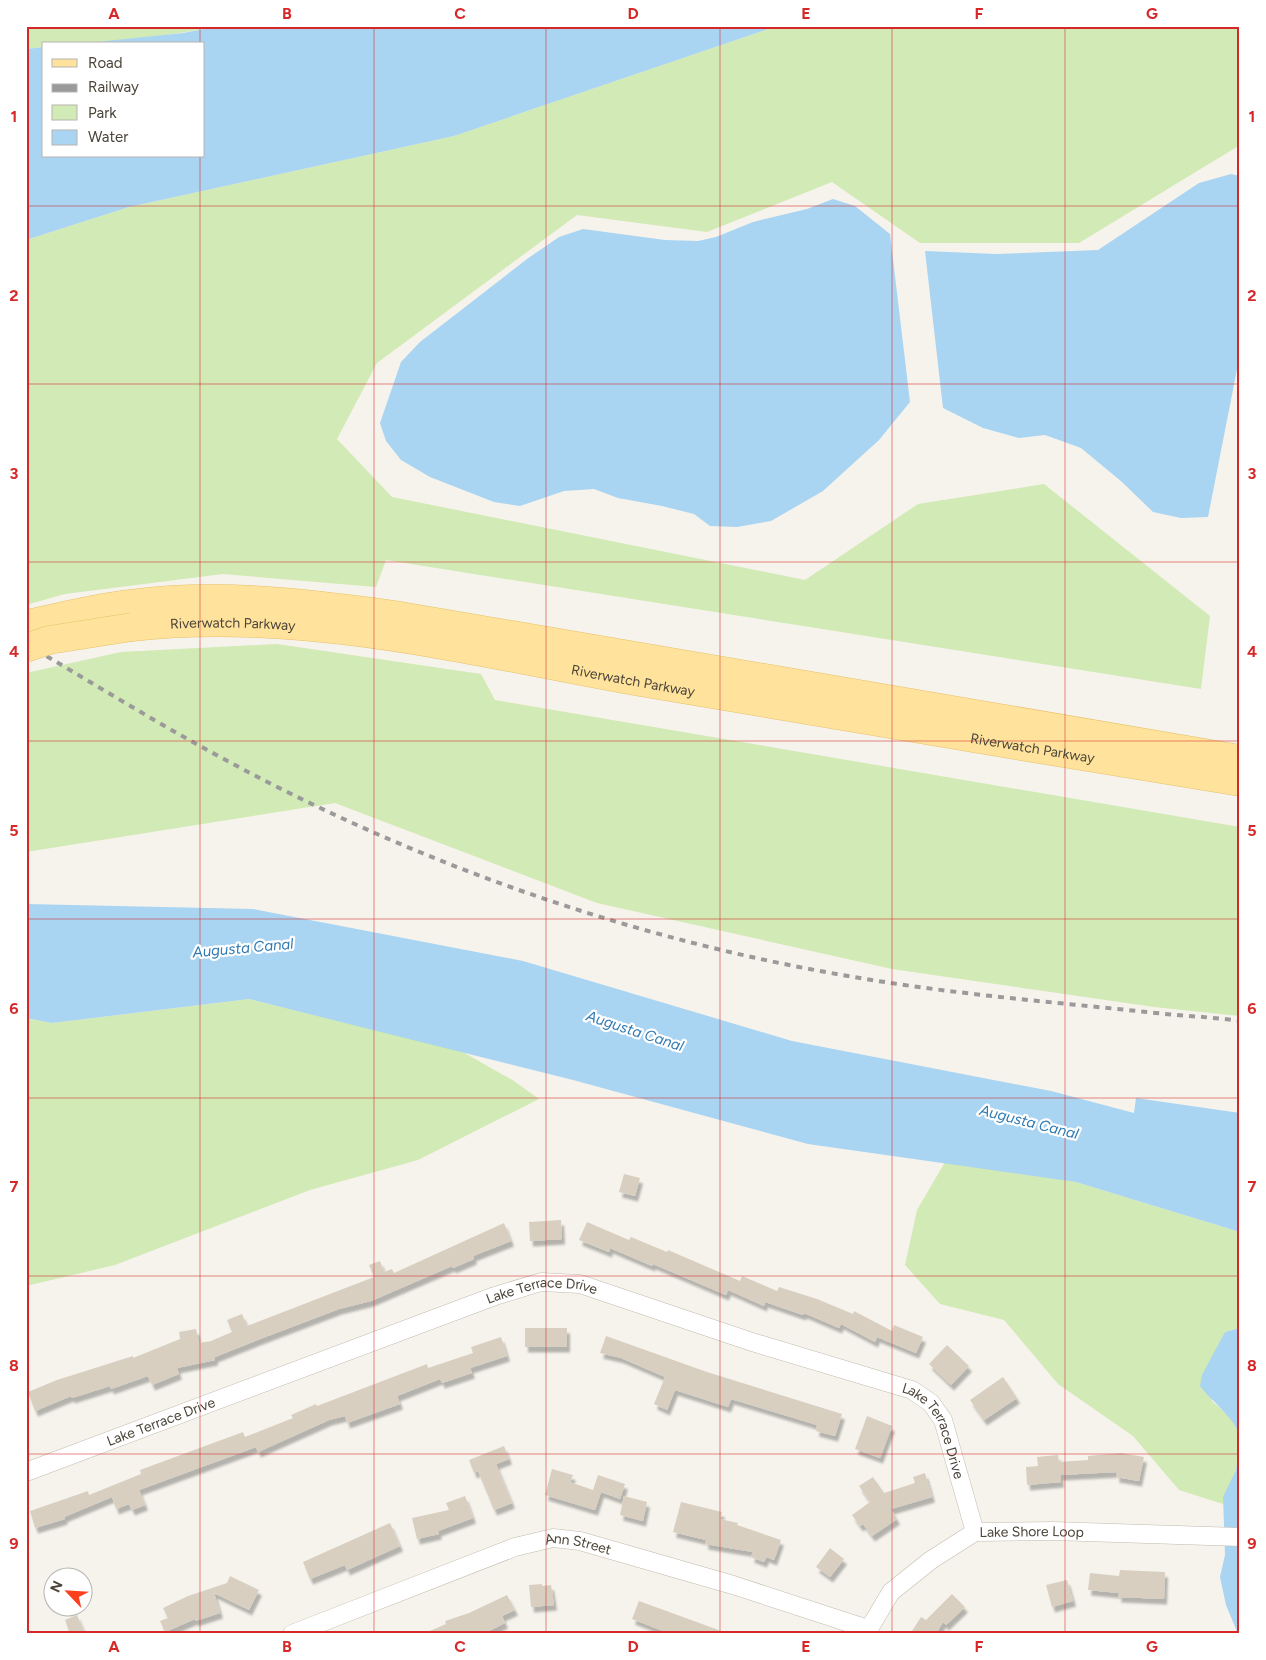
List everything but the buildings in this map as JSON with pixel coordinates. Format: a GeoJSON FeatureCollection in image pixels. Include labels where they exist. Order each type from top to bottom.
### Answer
{"type":"FeatureCollection","features":[{"type":"Feature","properties":{"kind":"main road","name":"Riverwatch Parkway"},"geometry":{"type":"LineString","coordinates":[[26,624],[131,603],[185,599],[253,600],[326,606],[395,615],[1240,759]]}},
{"type":"Feature","properties":{"kind":"main road","name":"Riverwatch Parkway"},"geometry":{"type":"LineString","coordinates":[[26,648],[48,640],[132,627],[236,622],[301,625],[378,635],[642,682],[1240,782]]}},
{"type":"Feature","properties":{"kind":"street","name":"Lake Terrace Drive"},"geometry":{"type":"LineString","coordinates":[[26,1472],[495,1296],[542,1282],[580,1284],[752,1342],[912,1390],[931,1403],[943,1420],[975,1532]]}},
{"type":"Feature","properties":{"kind":"street","name":"Lake Shore Loop"},"geometry":{"type":"LineString","coordinates":[[867,1631],[892,1592],[931,1560],[975,1532],[1053,1531],[1240,1537]]}},
{"type":"Feature","properties":{"kind":"street","name":"Ann Street"},"geometry":{"type":"LineString","coordinates":[[292,1634],[516,1547],[553,1538],[580,1542],[734,1585],[867,1631]]}},
{"type":"Feature","properties":{"kind":"green space"},"geometry":{"type":"Polygon","coordinates":[[[27,26],[220,26],[99,42],[42,42],[42,47],[26,49],[27,26]]]}},
{"type":"Feature","properties":{"kind":"green space"},"geometry":{"type":"Polygon","coordinates":[[[777,26],[1240,26],[1240,145],[1079,243],[920,243],[832,182],[707,232],[577,215],[377,363],[337,439],[392,497],[805,580],[918,504],[1044,484],[1210,616],[1201,689],[386,560],[376,587],[223,574],[65,594],[26,605],[26,240],[129,207],[454,136],[777,26]]]}},
{"type":"Feature","properties":{"kind":"green space"},"geometry":{"type":"Polygon","coordinates":[[[277,644],[481,674],[495,700],[1240,827],[1240,1016],[1154,1007],[892,969],[597,903],[335,803],[26,852],[26,673],[121,652],[277,644]]]}},
{"type":"Feature","properties":{"kind":"green space"},"geometry":{"type":"Polygon","coordinates":[[[249,999],[461,1051],[514,1081],[539,1099],[418,1160],[310,1190],[115,1265],[26,1286],[26,1018],[52,1023],[249,999]]]}},
{"type":"Feature","properties":{"kind":"green space"},"geometry":{"type":"Polygon","coordinates":[[[945,1162],[1076,1182],[1240,1232],[1240,1328],[1225,1332],[1215,1354],[1212,1401],[1235,1422],[1240,1434],[1240,1454],[1223,1504],[1179,1490],[1133,1436],[1058,1384],[1004,1320],[940,1304],[905,1265],[917,1210],[945,1162]]]}},
{"type":"Feature","properties":{"kind":"water"},"geometry":{"type":"Polygon","coordinates":[[[220,26],[777,26],[454,136],[129,207],[26,240],[26,49],[42,47],[42,158],[205,158],[205,42],[96,42],[183,33],[220,26]]]}},
{"type":"Feature","properties":{"kind":"water"},"geometry":{"type":"Polygon","coordinates":[[[1231,174],[1240,176],[1240,354],[1208,517],[1181,518],[1153,512],[1122,482],[1081,448],[1045,435],[1019,438],[983,428],[943,408],[925,251],[996,254],[1098,250],[1199,183],[1231,174]]]}},
{"type":"Feature","properties":{"kind":"water"},"geometry":{"type":"Polygon","coordinates":[[[833,199],[855,206],[890,234],[910,402],[879,440],[823,491],[771,521],[737,527],[710,526],[694,514],[618,498],[594,489],[564,491],[520,506],[494,502],[430,477],[401,460],[386,441],[380,423],[401,362],[420,342],[527,259],[559,237],[583,229],[665,240],[698,241],[716,237],[753,222],[807,209],[833,199]]]}},
{"type":"Feature","properties":{"kind":"water","name":"Augusta Canal"},"geometry":{"type":"Polygon","coordinates":[[[26,904],[253,909],[523,961],[792,1041],[1051,1091],[1134,1113],[1136,1098],[1240,1113],[1240,1232],[1076,1182],[808,1144],[573,1080],[249,999],[52,1023],[26,1018],[26,904]]]}},
{"type":"Feature","properties":{"kind":"water"},"geometry":{"type":"Polygon","coordinates":[[[1240,1328],[1240,1436],[1233,1422],[1200,1386],[1202,1375],[1225,1332],[1240,1328]]]}},
{"type":"Feature","properties":{"kind":"water"},"geometry":{"type":"Polygon","coordinates":[[[1240,1446],[1240,1634],[1238,1634],[1226,1605],[1220,1577],[1225,1555],[1223,1497],[1236,1470],[1240,1446]]]}},
{"type":"Feature","properties":{"kind":"railway"},"geometry":{"type":"LineString","coordinates":[[26,644],[197,744],[295,796],[371,831],[448,863],[526,893],[605,918],[686,941],[848,976],[1002,997],[1240,1021]]}}]}
